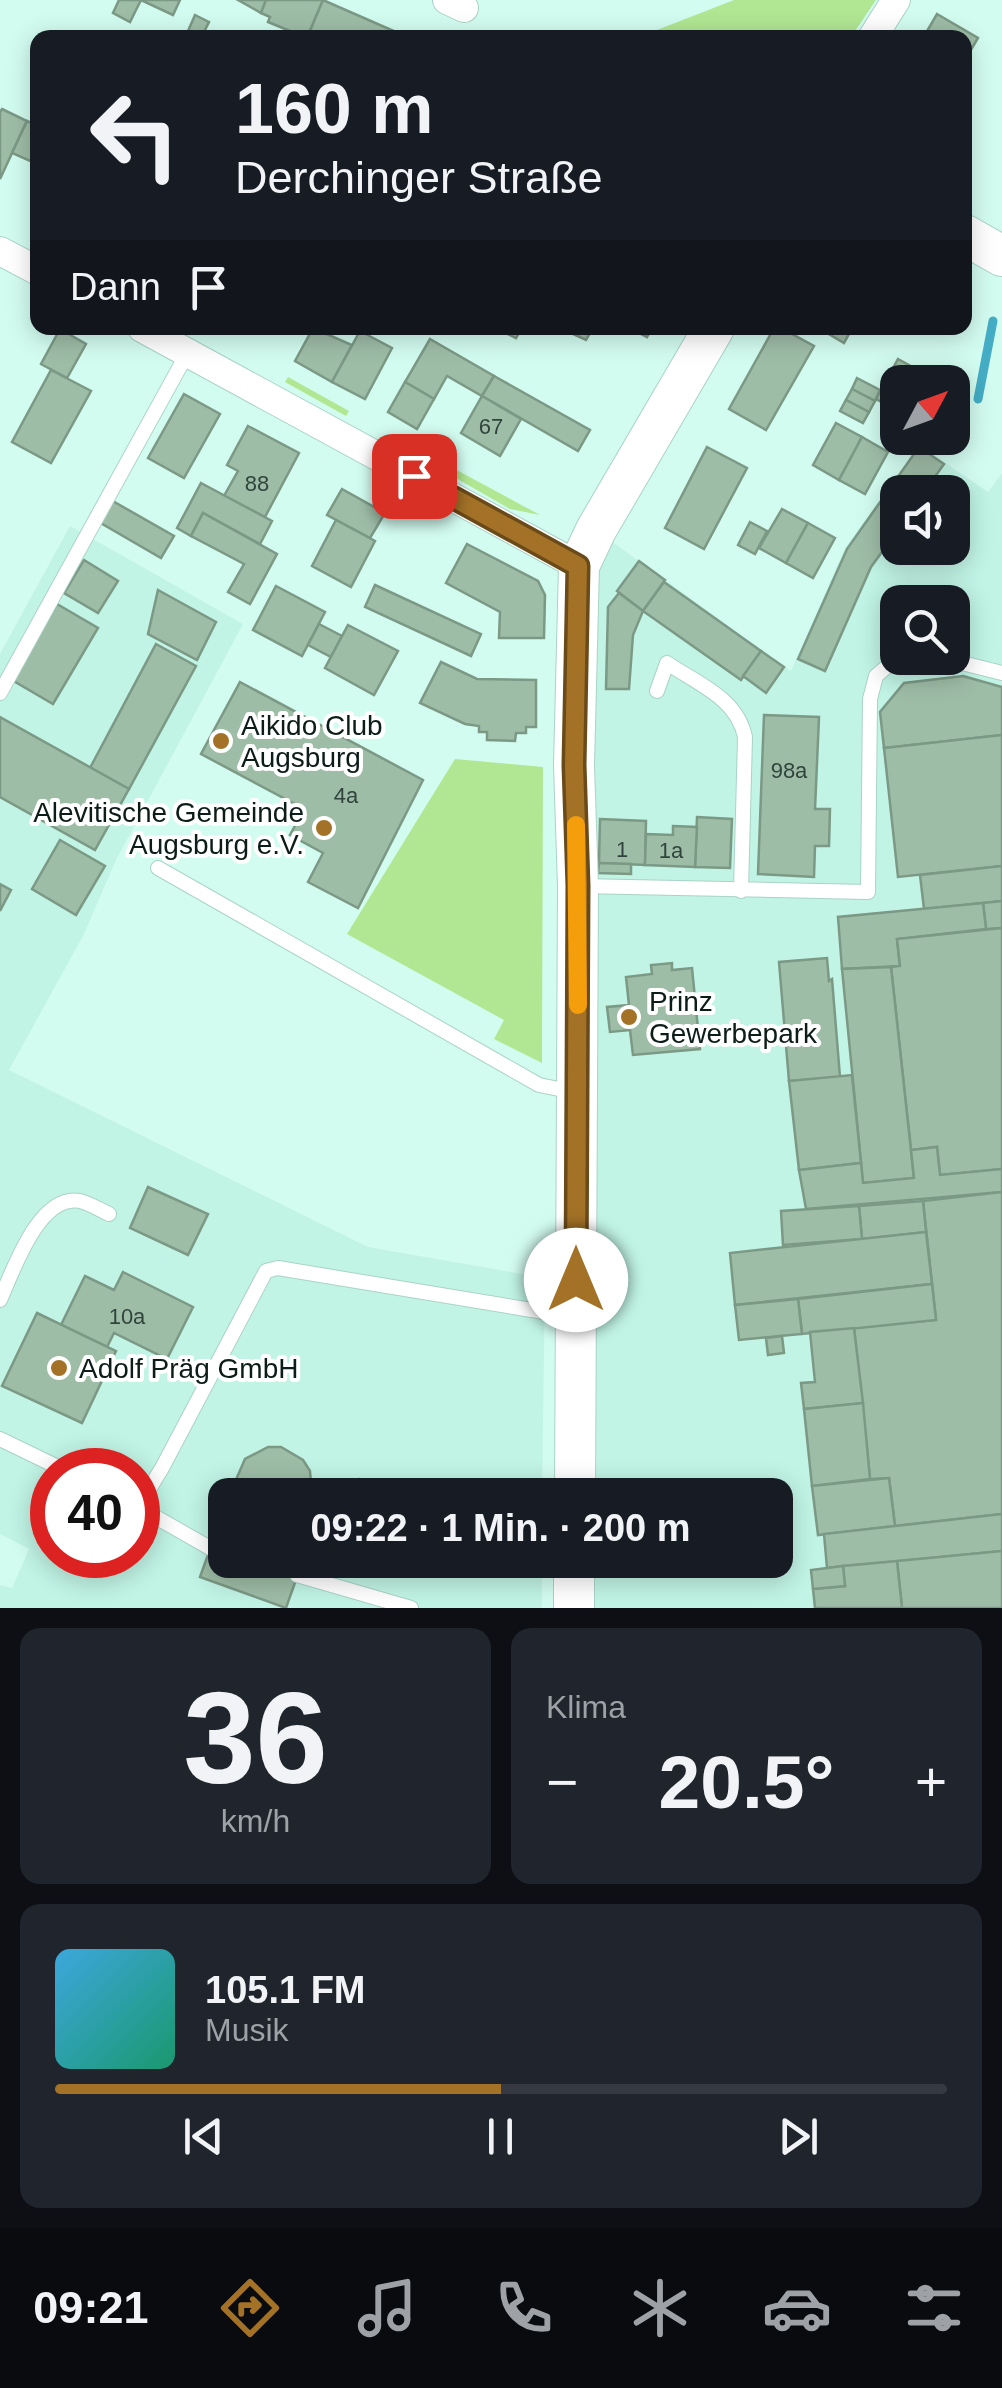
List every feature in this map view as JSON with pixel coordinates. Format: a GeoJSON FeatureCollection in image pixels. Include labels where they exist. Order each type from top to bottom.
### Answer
{"type":"FeatureCollection","features":[{"type":"Feature","properties":{"kind":"street"},"geometry":{"type":"LineString","coordinates":[[877,30],[896,0]]}},
{"type":"Feature","properties":{"kind":"street"},"geometry":{"type":"LineString","coordinates":[[972,239],[1002,256]]}},
{"type":"Feature","properties":{"kind":"street"},"geometry":{"type":"LineString","coordinates":[[0,251],[30,267]]}},
{"type":"Feature","properties":{"kind":"street"},"geometry":{"type":"LineString","coordinates":[[155,335],[578,566]]}},
{"type":"Feature","properties":{"kind":"street"},"geometry":{"type":"LineString","coordinates":[[574,1478],[578,886],[574,765],[578,566],[710,335]]}},
{"type":"Feature","properties":{"kind":"street"},"geometry":{"type":"LineString","coordinates":[[574,1578],[574,1608]]}},
{"type":"Feature","properties":{"kind":"lane"},"geometry":{"type":"LineString","coordinates":[[0,693],[188,352]]}},
{"type":"Feature","properties":{"kind":"lane"},"geometry":{"type":"LineString","coordinates":[[657,691],[667,663],[732,706],[742,721],[745,736],[740,891]]}},
{"type":"Feature","properties":{"kind":"lane"},"geometry":{"type":"LineString","coordinates":[[970,665],[1002,674]]}},
{"type":"Feature","properties":{"kind":"lane"},"geometry":{"type":"LineString","coordinates":[[578,886],[868,892],[870,700],[880,673]]}},
{"type":"Feature","properties":{"kind":"lane"},"geometry":{"type":"LineString","coordinates":[[158,868],[540,1085],[577,1092]]}},
{"type":"Feature","properties":{"kind":"lane"},"geometry":{"type":"LineString","coordinates":[[0,1300],[32,1232],[52,1209],[79,1200],[109,1214]]}},
{"type":"Feature","properties":{"kind":"lane"},"geometry":{"type":"LineString","coordinates":[[160,1472],[266,1271],[278,1268],[575,1317]]}},
{"type":"Feature","properties":{"kind":"lane"},"geometry":{"type":"LineString","coordinates":[[0,1439],[30,1454]]}},
{"type":"Feature","properties":{"kind":"lane"},"geometry":{"type":"LineString","coordinates":[[160,1519],[208,1547]]}},
{"type":"Feature","properties":{"kind":"lane"},"geometry":{"type":"LineString","coordinates":[[307,1578],[411,1608]]}},
{"type":"Feature","properties":{"kind":"shaded area","name":"Prinz Gewerbepark"},"geometry":{"type":"Polygon","coordinates":[[[912,455],[934,455],[963,475],[897,475],[912,455]]]}},
{"type":"Feature","properties":{"kind":"shaded area","name":"Prinz Gewerbepark"},"geometry":{"type":"Polygon","coordinates":[[[1002,473],[1002,1608],[592,1608],[593,1578],[793,1578],[793,1478],[593,1478],[598,887],[574,765],[596,530],[791,671],[845,548],[880,499],[880,565],[970,565],[970,480],[988,492],[1002,473]]]}},
{"type":"Feature","properties":{"kind":"shaded area"},"geometry":{"type":"Polygon","coordinates":[[[70,526],[243,624],[116,860],[84,934],[9,1070],[368,1247],[545,1278],[542,1478],[208,1478],[208,1578],[542,1578],[542,1608],[0,1608],[0,1585],[12,1588],[29,1549],[0,1534],[0,654],[70,526]]]}},
{"type":"Feature","properties":{"kind":"green space"},"geometry":{"type":"Polygon","coordinates":[[[734,0],[876,0],[856,30],[657,30],[734,0]]]}},
{"type":"Feature","properties":{"kind":"green space"},"geometry":{"type":"Polygon","coordinates":[[[288,377],[349,411],[346,416],[285,382],[288,377]]]}},
{"type":"Feature","properties":{"kind":"green space"},"geometry":{"type":"Polygon","coordinates":[[[438,460],[540,515],[510,509],[435,466],[438,460]]]}},
{"type":"Feature","properties":{"kind":"green space"},"geometry":{"type":"Polygon","coordinates":[[[455,759],[543,767],[542,1063],[494,1039],[504,1020],[347,934],[455,759]]]}},
{"type":"Feature","properties":{"kind":"building"},"geometry":{"type":"Polygon","coordinates":[[[119,0],[141,0],[130,22],[113,13],[119,0]]]}},
{"type":"Feature","properties":{"kind":"building"},"geometry":{"type":"Polygon","coordinates":[[[141,0],[180,0],[173,15],[141,0]]]}},
{"type":"Feature","properties":{"kind":"building"},"geometry":{"type":"Polygon","coordinates":[[[238,0],[266,0],[261,13],[238,0]]]}},
{"type":"Feature","properties":{"kind":"building"},"geometry":{"type":"Polygon","coordinates":[[[266,0],[323,0],[310,30],[288,30],[268,22],[270,17],[261,13],[266,0]]]}},
{"type":"Feature","properties":{"kind":"building"},"geometry":{"type":"Polygon","coordinates":[[[323,0],[391,30],[310,30],[323,0]]]}},
{"type":"Feature","properties":{"kind":"building"},"geometry":{"type":"Polygon","coordinates":[[[937,14],[964,30],[928,30],[937,14]]]}},
{"type":"Feature","properties":{"kind":"building"},"geometry":{"type":"Polygon","coordinates":[[[195,15],[209,22],[205,30],[188,30],[195,15]]]}},
{"type":"Feature","properties":{"kind":"building"},"geometry":{"type":"Polygon","coordinates":[[[2,109],[27,121],[0,179],[0,112],[2,109]]]}},
{"type":"Feature","properties":{"kind":"building"},"geometry":{"type":"Polygon","coordinates":[[[27,121],[30,122],[30,161],[12,153],[27,121]]]}},
{"type":"Feature","properties":{"kind":"building"},"geometry":{"type":"Polygon","coordinates":[[[57,335],[70,335],[86,344],[67,378],[41,364],[57,335]]]}},
{"type":"Feature","properties":{"kind":"building"},"geometry":{"type":"Polygon","coordinates":[[[309,335],[329,335],[352,345],[332,382],[295,361],[309,335]]]}},
{"type":"Feature","properties":{"kind":"building"},"geometry":{"type":"Polygon","coordinates":[[[358,335],[368,335],[392,348],[365,399],[332,382],[358,335]]]}},
{"type":"Feature","properties":{"kind":"building"},"geometry":{"type":"Polygon","coordinates":[[[770,335],[794,335],[814,346],[766,430],[729,409],[770,335]]]}},
{"type":"Feature","properties":{"kind":"building"},"geometry":{"type":"Polygon","coordinates":[[[830,335],[848,335],[844,343],[830,335]]]}},
{"type":"Feature","properties":{"kind":"building"},"geometry":{"type":"Polygon","coordinates":[[[430,339],[494,376],[482,396],[447,376],[434,399],[405,382],[430,339]]]}},
{"type":"Feature","properties":{"kind":"building"},"geometry":{"type":"Polygon","coordinates":[[[51,370],[91,391],[51,463],[12,442],[51,370]]]}},
{"type":"Feature","properties":{"kind":"building"},"geometry":{"type":"Polygon","coordinates":[[[494,376],[590,430],[578,451],[482,396],[494,376]]]}},
{"type":"Feature","properties":{"kind":"building"},"geometry":{"type":"Polygon","coordinates":[[[857,378],[880,390],[875,401],[852,389],[857,378]]]}},
{"type":"Feature","properties":{"kind":"building"},"geometry":{"type":"Polygon","coordinates":[[[405,382],[434,399],[417,429],[388,412],[405,382]]]}},
{"type":"Feature","properties":{"kind":"building"},"geometry":{"type":"Polygon","coordinates":[[[852,389],[875,401],[869,412],[846,400],[852,389]]]}},
{"type":"Feature","properties":{"kind":"building"},"geometry":{"type":"Polygon","coordinates":[[[184,394],[220,414],[184,478],[148,458],[184,394]]]}},
{"type":"Feature","properties":{"kind":"building"},"geometry":{"type":"Polygon","coordinates":[[[482,396],[521,419],[500,456],[461,433],[482,396]]]}},
{"type":"Feature","properties":{"kind":"building"},"geometry":{"type":"Polygon","coordinates":[[[846,400],[869,412],[863,423],[840,411],[846,400]]]}},
{"type":"Feature","properties":{"kind":"building"},"geometry":{"type":"Polygon","coordinates":[[[836,423],[862,437],[839,480],[813,465],[836,423]]]}},
{"type":"Feature","properties":{"kind":"building"},"geometry":{"type":"Polygon","coordinates":[[[248,426],[299,453],[265,517],[224,496],[238,471],[227,465],[248,426]]]}},
{"type":"Feature","properties":{"kind":"building"},"geometry":{"type":"Polygon","coordinates":[[[862,437],[880,447],[880,455],[886,455],[865,494],[839,480],[862,437]]]}},
{"type":"Feature","properties":{"kind":"building"},"geometry":{"type":"Polygon","coordinates":[[[707,447],[747,468],[704,549],[665,528],[707,447]]]}},
{"type":"Feature","properties":{"kind":"building"},"geometry":{"type":"Polygon","coordinates":[[[913,455],[931,455],[944,464],[936,475],[899,475],[913,455]]]}},
{"type":"Feature","properties":{"kind":"building"},"geometry":{"type":"Polygon","coordinates":[[[201,483],[272,521],[260,544],[203,513],[191,536],[177,528],[201,483]]]}},
{"type":"Feature","properties":{"kind":"building"},"geometry":{"type":"Polygon","coordinates":[[[342,489],[385,513],[370,538],[327,515],[342,489]]]}},
{"type":"Feature","properties":{"kind":"building"},"geometry":{"type":"Polygon","coordinates":[[[111,500],[174,536],[161,558],[99,522],[111,500]]]}},
{"type":"Feature","properties":{"kind":"building"},"geometry":{"type":"Polygon","coordinates":[[[880,502],[880,555],[825,671],[798,659],[847,549],[880,502]]]}},
{"type":"Feature","properties":{"kind":"building"},"geometry":{"type":"Polygon","coordinates":[[[782,509],[808,523],[786,563],[759,548],[782,509]]]}},
{"type":"Feature","properties":{"kind":"building"},"geometry":{"type":"Polygon","coordinates":[[[203,513],[277,554],[250,604],[228,592],[244,564],[191,536],[203,513]]]}},
{"type":"Feature","properties":{"kind":"building"},"geometry":{"type":"Polygon","coordinates":[[[336,520],[375,541],[351,587],[312,566],[336,520]]]}},
{"type":"Feature","properties":{"kind":"building"},"geometry":{"type":"Polygon","coordinates":[[[750,522],[767,531],[755,554],[738,545],[750,522]]]}},
{"type":"Feature","properties":{"kind":"building"},"geometry":{"type":"Polygon","coordinates":[[[808,523],[835,538],[813,578],[786,563],[808,523]]]}},
{"type":"Feature","properties":{"kind":"building"},"geometry":{"type":"Polygon","coordinates":[[[467,544],[538,581],[545,595],[544,638],[499,638],[500,612],[446,583],[467,544]]]}},
{"type":"Feature","properties":{"kind":"building"},"geometry":{"type":"Polygon","coordinates":[[[84,560],[118,581],[98,613],[64,593],[84,560]]]}},
{"type":"Feature","properties":{"kind":"building"},"geometry":{"type":"Polygon","coordinates":[[[639,561],[665,580],[643,611],[617,591],[639,561]]]}},
{"type":"Feature","properties":{"kind":"building"},"geometry":{"type":"Polygon","coordinates":[[[664,582],[761,651],[741,680],[643,611],[664,582]]]}},
{"type":"Feature","properties":{"kind":"building"},"geometry":{"type":"Polygon","coordinates":[[[375,585],[481,634],[471,656],[365,607],[375,585]]]}},
{"type":"Feature","properties":{"kind":"building"},"geometry":{"type":"Polygon","coordinates":[[[276,586],[325,612],[302,656],[253,630],[276,586]]]}},
{"type":"Feature","properties":{"kind":"building"},"geometry":{"type":"Polygon","coordinates":[[[158,590],[216,622],[197,660],[148,634],[158,590]]]}},
{"type":"Feature","properties":{"kind":"building"},"geometry":{"type":"Polygon","coordinates":[[[619,593],[643,611],[633,635],[629,689],[606,689],[608,607],[619,593]]]}},
{"type":"Feature","properties":{"kind":"building"},"geometry":{"type":"Polygon","coordinates":[[[57,604],[98,628],[53,704],[12,680],[57,604]]]}},
{"type":"Feature","properties":{"kind":"building"},"geometry":{"type":"Polygon","coordinates":[[[319,624],[342,636],[331,657],[308,645],[319,624]]]}},
{"type":"Feature","properties":{"kind":"building"},"geometry":{"type":"Polygon","coordinates":[[[348,625],[398,651],[374,695],[325,668],[348,625]]]}},
{"type":"Feature","properties":{"kind":"building"},"geometry":{"type":"Polygon","coordinates":[[[156,644],[196,666],[129,789],[90,768],[156,644]]]}},
{"type":"Feature","properties":{"kind":"building"},"geometry":{"type":"Polygon","coordinates":[[[761,651],[784,667],[766,693],[743,676],[761,651]]]}},
{"type":"Feature","properties":{"kind":"building"},"geometry":{"type":"Polygon","coordinates":[[[441,662],[477,679],[536,680],[536,727],[516,733],[515,741],[487,740],[487,732],[479,732],[479,726],[465,724],[420,703],[441,662]]]}},
{"type":"Feature","properties":{"kind":"building"},"geometry":{"type":"Polygon","coordinates":[[[963,676],[1002,687],[1002,735],[884,748],[880,712],[904,683],[963,676]]]}},
{"type":"Feature","properties":{"kind":"building"},"geometry":{"type":"Polygon","coordinates":[[[240,682],[423,780],[358,908],[308,882],[323,853],[290,835],[304,809],[201,754],[240,682]]]}},
{"type":"Feature","properties":{"kind":"building"},"geometry":{"type":"Polygon","coordinates":[[[764,715],[819,717],[815,809],[830,809],[829,846],[815,846],[814,877],[758,874],[764,715]]]}},
{"type":"Feature","properties":{"kind":"building"},"geometry":{"type":"Polygon","coordinates":[[[0,717],[129,789],[95,850],[0,797],[0,717]]]}},
{"type":"Feature","properties":{"kind":"building"},"geometry":{"type":"Polygon","coordinates":[[[1002,735],[1002,866],[898,877],[884,748],[1002,735]]]}},
{"type":"Feature","properties":{"kind":"building"},"geometry":{"type":"Polygon","coordinates":[[[697,817],[732,819],[730,868],[695,867],[697,817]]]}},
{"type":"Feature","properties":{"kind":"building"},"geometry":{"type":"Polygon","coordinates":[[[600,819],[646,821],[645,865],[599,863],[600,819]]]}},
{"type":"Feature","properties":{"kind":"building"},"geometry":{"type":"Polygon","coordinates":[[[673,826],[697,827],[695,867],[645,865],[646,834],[673,835],[673,826]]]}},
{"type":"Feature","properties":{"kind":"building"},"geometry":{"type":"Polygon","coordinates":[[[60,840],[105,866],[76,915],[32,889],[60,840]]]}},
{"type":"Feature","properties":{"kind":"building"},"geometry":{"type":"Polygon","coordinates":[[[599,863],[631,864],[631,874],[598,873],[599,863]]]}},
{"type":"Feature","properties":{"kind":"building"},"geometry":{"type":"Polygon","coordinates":[[[1002,866],[1002,901],[924,909],[920,875],[1002,866]]]}},
{"type":"Feature","properties":{"kind":"building"},"geometry":{"type":"Polygon","coordinates":[[[0,884],[11,890],[0,911],[0,884]]]}},
{"type":"Feature","properties":{"kind":"building"},"geometry":{"type":"Polygon","coordinates":[[[1002,901],[1002,928],[986,929],[983,903],[1002,901]]]}},
{"type":"Feature","properties":{"kind":"building"},"geometry":{"type":"Polygon","coordinates":[[[983,903],[986,929],[897,939],[900,966],[842,969],[838,917],[983,903]]]}},
{"type":"Feature","properties":{"kind":"building"},"geometry":{"type":"Polygon","coordinates":[[[1002,928],[1002,1169],[940,1175],[937,1147],[911,1150],[891,967],[900,966],[897,939],[1002,928]]]}},
{"type":"Feature","properties":{"kind":"building"},"geometry":{"type":"Polygon","coordinates":[[[827,958],[840,1077],[789,1081],[779,962],[827,958]]]}},
{"type":"Feature","properties":{"kind":"building"},"geometry":{"type":"Polygon","coordinates":[[[672,963],[672,970],[692,968],[700,1049],[633,1055],[630,1030],[610,1032],[607,1007],[629,1005],[626,977],[652,974],[651,965],[672,963]]]}},
{"type":"Feature","properties":{"kind":"building"},"geometry":{"type":"Polygon","coordinates":[[[891,967],[914,1178],[863,1183],[842,969],[891,967]]]}},
{"type":"Feature","properties":{"kind":"building"},"geometry":{"type":"Polygon","coordinates":[[[852,1075],[861,1163],[799,1170],[789,1081],[852,1075]]]}},
{"type":"Feature","properties":{"kind":"building"},"geometry":{"type":"Polygon","coordinates":[[[937,1147],[940,1175],[1002,1169],[1002,1192],[806,1209],[799,1170],[861,1163],[863,1183],[914,1178],[911,1150],[937,1147]]]}},
{"type":"Feature","properties":{"kind":"building"},"geometry":{"type":"Polygon","coordinates":[[[148,1187],[208,1214],[188,1255],[130,1228],[148,1187]]]}},
{"type":"Feature","properties":{"kind":"building"},"geometry":{"type":"Polygon","coordinates":[[[1002,1192],[1002,1514],[895,1526],[889,1478],[870,1479],[854,1328],[936,1320],[923,1201],[1002,1192]]]}},
{"type":"Feature","properties":{"kind":"building"},"geometry":{"type":"Polygon","coordinates":[[[923,1201],[926,1232],[862,1239],[859,1206],[923,1201]]]}},
{"type":"Feature","properties":{"kind":"building"},"geometry":{"type":"Polygon","coordinates":[[[859,1206],[862,1239],[783,1245],[781,1211],[859,1206]]]}},
{"type":"Feature","properties":{"kind":"building"},"geometry":{"type":"Polygon","coordinates":[[[926,1232],[932,1284],[735,1305],[730,1253],[926,1232]]]}},
{"type":"Feature","properties":{"kind":"building"},"geometry":{"type":"Polygon","coordinates":[[[123,1272],[193,1307],[167,1359],[114,1333],[107,1347],[61,1325],[85,1276],[114,1290],[123,1272]]]}},
{"type":"Feature","properties":{"kind":"building"},"geometry":{"type":"Polygon","coordinates":[[[932,1284],[936,1320],[802,1334],[798,1299],[932,1284]]]}},
{"type":"Feature","properties":{"kind":"building"},"geometry":{"type":"Polygon","coordinates":[[[798,1299],[802,1334],[739,1340],[735,1305],[798,1299]]]}},
{"type":"Feature","properties":{"kind":"building","name":"Adolf Präg GmbH"},"geometry":{"type":"Polygon","coordinates":[[[37,1313],[116,1351],[82,1423],[2,1386],[37,1313]]]}},
{"type":"Feature","properties":{"kind":"building"},"geometry":{"type":"Polygon","coordinates":[[[854,1328],[863,1403],[804,1409],[801,1383],[815,1382],[810,1332],[854,1328]]]}},
{"type":"Feature","properties":{"kind":"building"},"geometry":{"type":"Polygon","coordinates":[[[782,1336],[784,1353],[768,1355],[766,1338],[782,1336]]]}},
{"type":"Feature","properties":{"kind":"building"},"geometry":{"type":"Polygon","coordinates":[[[863,1403],[870,1479],[812,1486],[804,1409],[863,1403]]]}},
{"type":"Feature","properties":{"kind":"building"},"geometry":{"type":"Polygon","coordinates":[[[268,1447],[281,1447],[303,1460],[311,1478],[237,1478],[245,1459],[268,1447]]]}},
{"type":"Feature","properties":{"kind":"building"},"geometry":{"type":"Polygon","coordinates":[[[889,1478],[895,1526],[818,1535],[812,1486],[889,1478]]]}},
{"type":"Feature","properties":{"kind":"building"},"geometry":{"type":"Polygon","coordinates":[[[1002,1514],[1002,1551],[827,1568],[824,1534],[1002,1514]]]}},
{"type":"Feature","properties":{"kind":"building"},"geometry":{"type":"Polygon","coordinates":[[[1002,1551],[1002,1608],[902,1608],[897,1561],[1002,1551]]]}},
{"type":"Feature","properties":{"kind":"building"},"geometry":{"type":"Polygon","coordinates":[[[208,1555],[208,1578],[297,1578],[286,1608],[200,1577],[208,1555]]]}},
{"type":"Feature","properties":{"kind":"building"},"geometry":{"type":"Polygon","coordinates":[[[897,1561],[902,1608],[815,1608],[813,1589],[845,1586],[843,1566],[897,1561]]]}},
{"type":"Feature","properties":{"kind":"building"},"geometry":{"type":"Polygon","coordinates":[[[843,1566],[845,1586],[813,1589],[811,1570],[843,1566]]]}},
{"type":"Feature","properties":{"kind":"waterway"},"geometry":{"type":"LineString","coordinates":[[978,399],[993,321]]}},
{"type":"Feature","properties":{"kind":"slow traffic"},"geometry":{"type":"LineString","coordinates":[[576,825],[578,1005]]}},
{"type":"Feature","properties":{"kind":"place","name":"Aikido Club Augsburg"},"geometry":{"type":"Point","coordinates":[221,741]}},
{"type":"Feature","properties":{"kind":"place","name":"Alevitische Gemeinde Augsburg e.V."},"geometry":{"type":"Point","coordinates":[324,828]}},
{"type":"Feature","properties":{"kind":"place","name":"Prinz Gewerbepark"},"geometry":{"type":"Point","coordinates":[629,1017]}},
{"type":"Feature","properties":{"kind":"place","name":"Adolf Präg GmbH"},"geometry":{"type":"Point","coordinates":[59,1368]}},
{"type":"Feature","properties":{"kind":"route"},"geometry":{"type":"LineString","coordinates":[[414,476],[578,566],[574,765],[578,886],[576,1280]]}}]}
